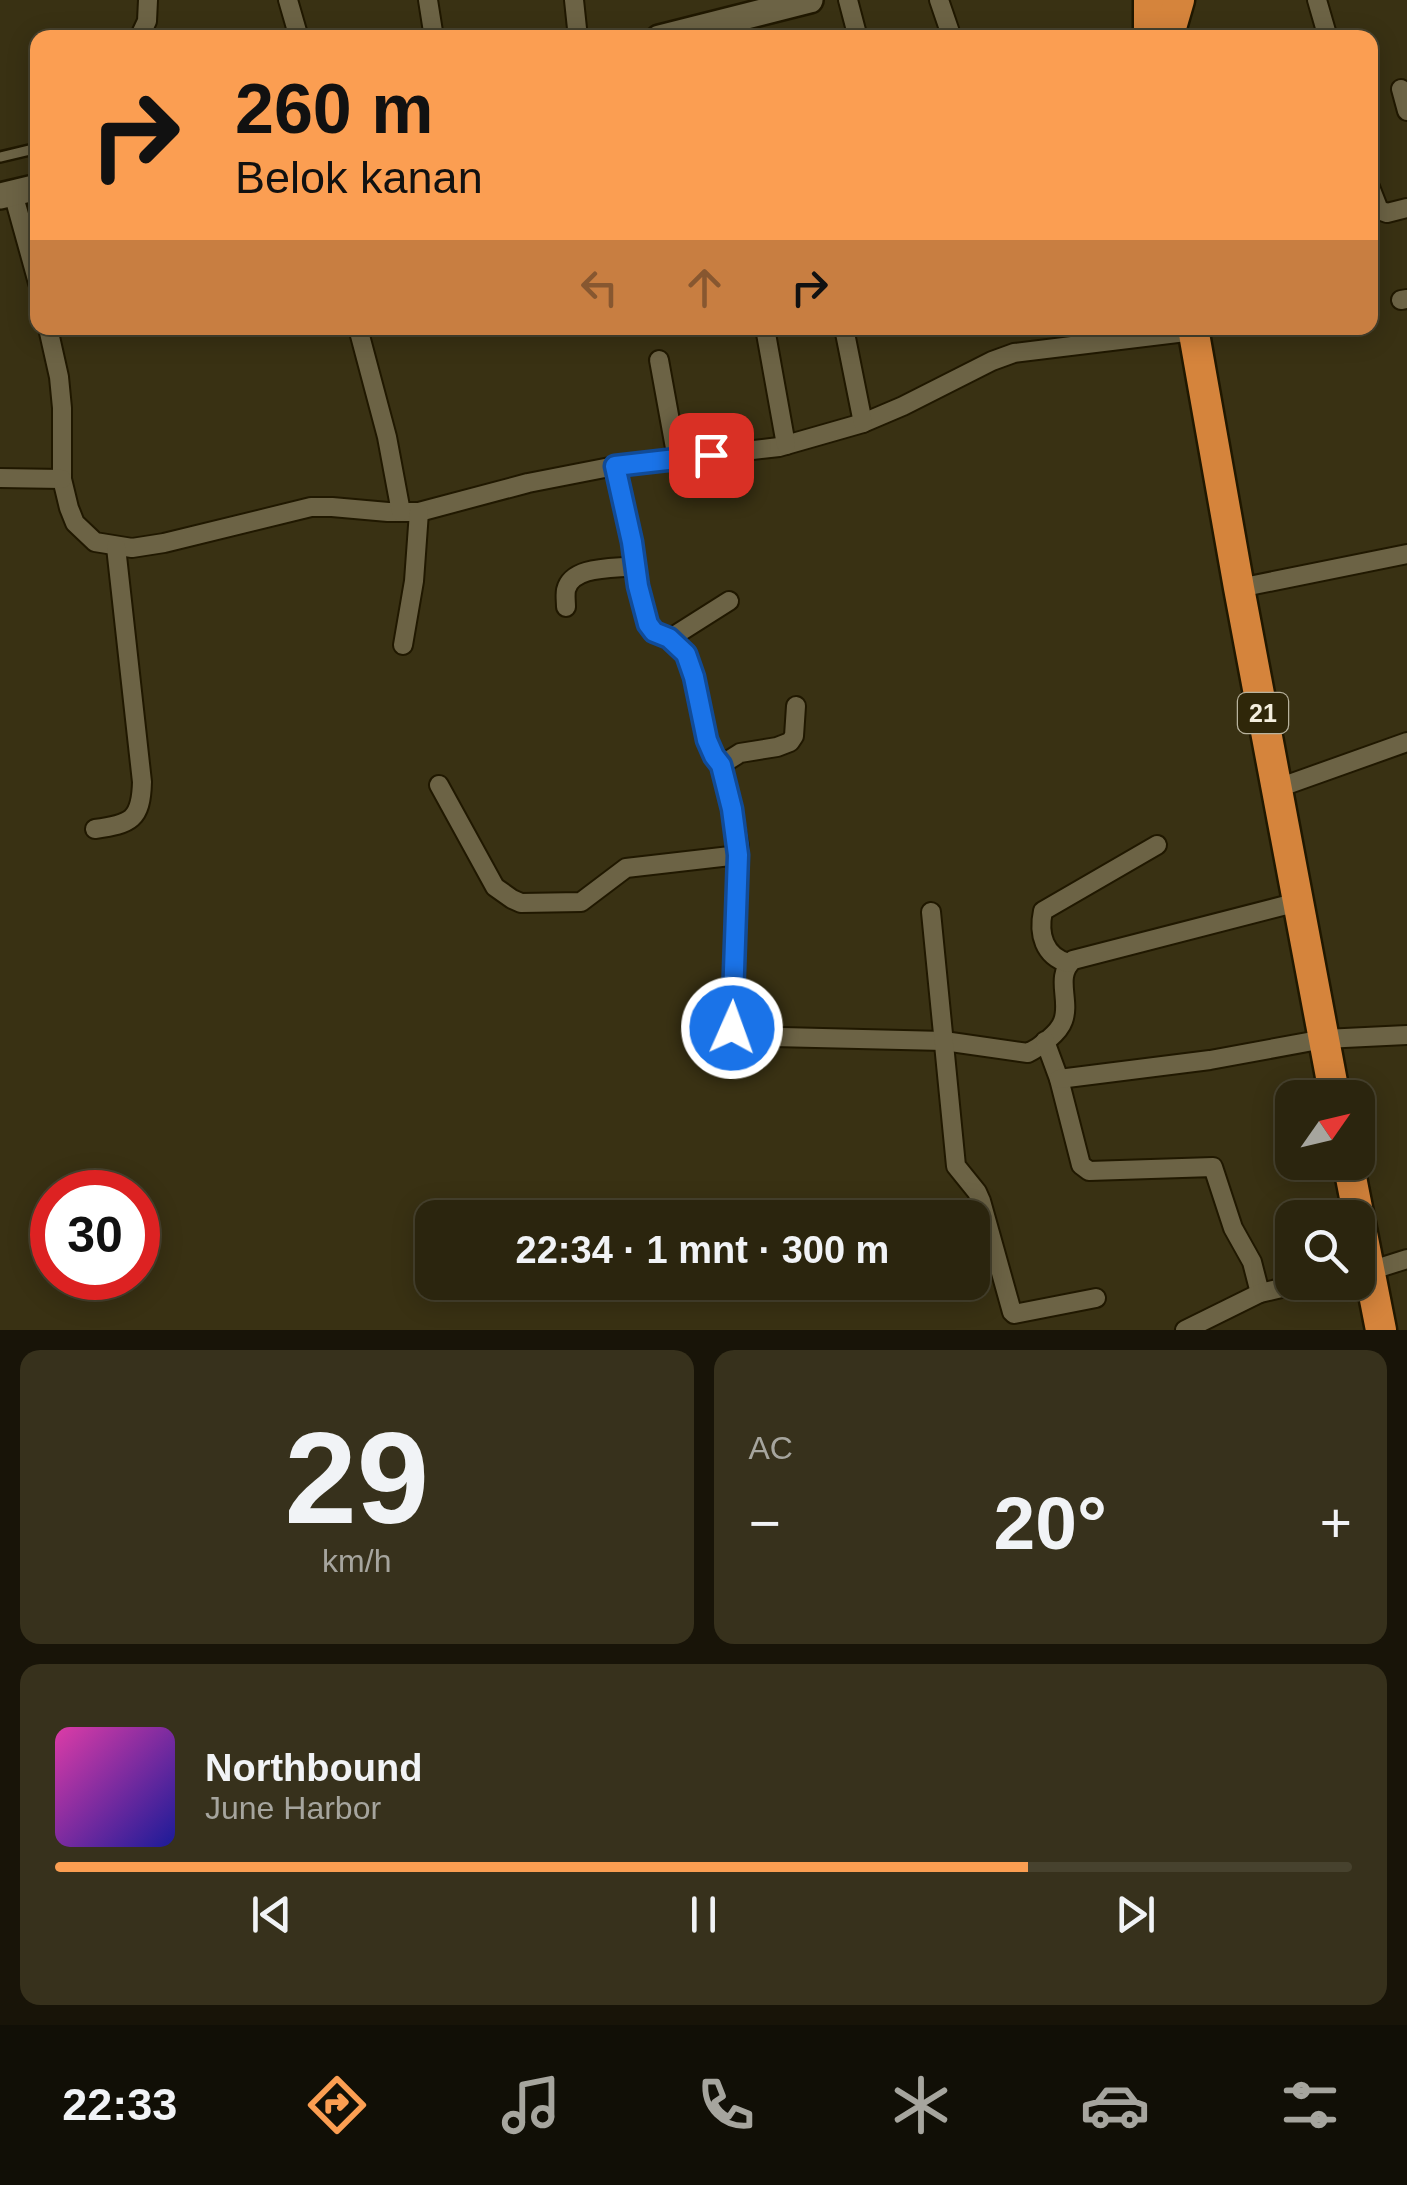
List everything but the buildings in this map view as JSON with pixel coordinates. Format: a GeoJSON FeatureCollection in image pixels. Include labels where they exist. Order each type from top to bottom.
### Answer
{"type":"FeatureCollection","features":[{"type":"Feature","properties":{"kind":"highway"},"geometry":{"type":"LineString","coordinates":[[1149,0],[1150,30]]}},
{"type":"Feature","properties":{"kind":"highway"},"geometry":{"type":"LineString","coordinates":[[1170,30],[1179,0]]}},
{"type":"Feature","properties":{"kind":"highway","name":"21"},"geometry":{"type":"LineString","coordinates":[[1195,335],[1332,1080]]}},
{"type":"Feature","properties":{"kind":"highway"},"geometry":{"type":"LineString","coordinates":[[1372,1300],[1380,1330]]}},
{"type":"Feature","properties":{"kind":"main road"},"geometry":{"type":"LineString","coordinates":[[691,30],[810,0]]}},
{"type":"Feature","properties":{"kind":"street"},"geometry":{"type":"LineString","coordinates":[[144,30],[148,0]]}},
{"type":"Feature","properties":{"kind":"street"},"geometry":{"type":"LineString","coordinates":[[288,0],[297,30]]}},
{"type":"Feature","properties":{"kind":"street"},"geometry":{"type":"LineString","coordinates":[[428,0],[433,30]]}},
{"type":"Feature","properties":{"kind":"street"},"geometry":{"type":"LineString","coordinates":[[574,0],[577,30]]}},
{"type":"Feature","properties":{"kind":"street"},"geometry":{"type":"LineString","coordinates":[[848,0],[856,30]]}},
{"type":"Feature","properties":{"kind":"street"},"geometry":{"type":"LineString","coordinates":[[940,0],[949,30]]}},
{"type":"Feature","properties":{"kind":"street"},"geometry":{"type":"LineString","coordinates":[[1317,0],[1326,30]]}},
{"type":"Feature","properties":{"kind":"street"},"geometry":{"type":"LineString","coordinates":[[1401,89],[1407,111]]}},
{"type":"Feature","properties":{"kind":"street"},"geometry":{"type":"LineString","coordinates":[[17,192],[30,248]]}},
{"type":"Feature","properties":{"kind":"street"},"geometry":{"type":"LineString","coordinates":[[1378,207],[1387,212],[1407,208]]}},
{"type":"Feature","properties":{"kind":"street"},"geometry":{"type":"LineString","coordinates":[[50,335],[59,377],[62,479],[68,508],[75,524],[95,542],[132,548],[310,508],[410,512],[528,482],[615,466],[786,445],[863,423],[1014,353],[1149,335]]}},
{"type":"Feature","properties":{"kind":"street"},"geometry":{"type":"LineString","coordinates":[[360,335],[410,512],[414,581],[403,645]]}},
{"type":"Feature","properties":{"kind":"street"},"geometry":{"type":"LineString","coordinates":[[766,335],[786,445]]}},
{"type":"Feature","properties":{"kind":"street"},"geometry":{"type":"LineString","coordinates":[[845,335],[863,423]]}},
{"type":"Feature","properties":{"kind":"street"},"geometry":{"type":"LineString","coordinates":[[659,360],[677,459]]}},
{"type":"Feature","properties":{"kind":"street"},"geometry":{"type":"LineString","coordinates":[[615,466],[648,624],[686,654],[707,740],[721,765],[732,809],[738,855],[732,1028],[736,1036],[944,1041],[1028,1053],[1058,1029],[1065,1018],[1063,977],[1068,963]]}},
{"type":"Feature","properties":{"kind":"street"},"geometry":{"type":"LineString","coordinates":[[0,478],[62,479]]}},
{"type":"Feature","properties":{"kind":"street"},"geometry":{"type":"LineString","coordinates":[[95,829],[120,826],[142,806],[116,547]]}},
{"type":"Feature","properties":{"kind":"street"},"geometry":{"type":"LineString","coordinates":[[1240,588],[1407,554]]}},
{"type":"Feature","properties":{"kind":"street"},"geometry":{"type":"LineString","coordinates":[[566,608],[566,587],[574,576],[636,566]]}},
{"type":"Feature","properties":{"kind":"street"},"geometry":{"type":"LineString","coordinates":[[669,638],[730,601]]}},
{"type":"Feature","properties":{"kind":"street"},"geometry":{"type":"LineString","coordinates":[[721,765],[740,752],[790,742],[796,706]]}},
{"type":"Feature","properties":{"kind":"street"},"geometry":{"type":"LineString","coordinates":[[1278,788],[1407,742]]}},
{"type":"Feature","properties":{"kind":"street"},"geometry":{"type":"LineString","coordinates":[[439,785],[496,887],[521,903],[581,902],[626,868],[738,855]]}},
{"type":"Feature","properties":{"kind":"street"},"geometry":{"type":"LineString","coordinates":[[1157,845],[1043,911],[1046,949],[1056,960],[1068,963],[1298,902]]}},
{"type":"Feature","properties":{"kind":"street"},"geometry":{"type":"LineString","coordinates":[[932,912],[956,1166],[981,1200],[1012,1312],[1096,1298]]}},
{"type":"Feature","properties":{"kind":"street"},"geometry":{"type":"LineString","coordinates":[[1058,1080],[1324,1040],[1407,1035]]}},
{"type":"Feature","properties":{"kind":"street"},"geometry":{"type":"LineString","coordinates":[[1045,1041],[1078,1161],[1089,1170],[1213,1167],[1233,1228],[1252,1262],[1260,1292]]}},
{"type":"Feature","properties":{"kind":"street"},"geometry":{"type":"LineString","coordinates":[[1375,1269],[1407,1259]]}},
{"type":"Feature","properties":{"kind":"street"},"geometry":{"type":"LineString","coordinates":[[1185,1330],[1260,1292],[1275,1289]]}},
{"type":"Feature","properties":{"kind":"lane"},"geometry":{"type":"LineString","coordinates":[[0,157],[30,150]]}},
{"type":"Feature","properties":{"kind":"route"},"geometry":{"type":"LineString","coordinates":[[711,455],[615,466],[648,624],[686,654],[707,740],[721,765],[732,809],[738,855],[732,1028]]}}]}
